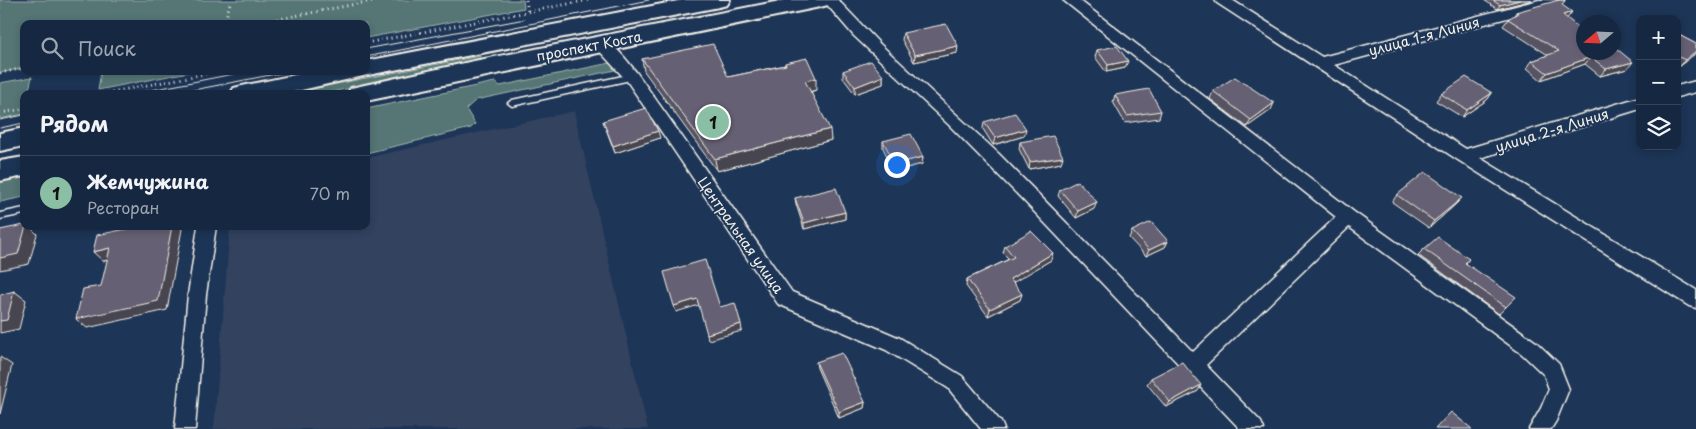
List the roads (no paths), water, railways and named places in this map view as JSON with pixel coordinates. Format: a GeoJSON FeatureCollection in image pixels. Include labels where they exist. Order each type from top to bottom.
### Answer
{"type":"FeatureCollection","features":[{"type":"Feature","properties":{"kind":"main road","name":"проспект Коста"},"geometry":{"type":"LineString","coordinates":[[370,92],[497,63],[558,41],[718,0]]}},
{"type":"Feature","properties":{"kind":"main road","name":"проспект Коста"},"geometry":{"type":"LineString","coordinates":[[370,68],[558,41],[600,44],[820,0]]}},
{"type":"Feature","properties":{"kind":"main road"},"geometry":{"type":"LineString","coordinates":[[262,90],[335,75]]}},
{"type":"Feature","properties":{"kind":"main road"},"geometry":{"type":"LineString","coordinates":[[0,142],[20,138]]}},
{"type":"Feature","properties":{"kind":"main road"},"geometry":{"type":"LineString","coordinates":[[0,171],[20,167]]}},
{"type":"Feature","properties":{"kind":"street"},"geometry":{"type":"LineString","coordinates":[[830,0],[847,20],[955,121],[1254,429]]}},
{"type":"Feature","properties":{"kind":"street"},"geometry":{"type":"LineString","coordinates":[[1070,0],[1348,217],[1529,348],[1552,370],[1559,389],[1549,414],[1539,429]]}},
{"type":"Feature","properties":{"kind":"street"},"geometry":{"type":"LineString","coordinates":[[1222,0],[1464,156],[1696,300]]}},
{"type":"Feature","properties":{"kind":"street","name":"улица 1-я Линия"},"geometry":{"type":"LineString","coordinates":[[1320,64],[1557,0]]}},
{"type":"Feature","properties":{"kind":"street","name":"Центральная улица"},"geometry":{"type":"LineString","coordinates":[[600,44],[615,57],[632,77],[785,298],[893,344],[955,382],[994,429]]}},
{"type":"Feature","properties":{"kind":"street"},"geometry":{"type":"LineString","coordinates":[[1681,91],[1696,86]]}},
{"type":"Feature","properties":{"kind":"street","name":"улица 2-я Линия"},"geometry":{"type":"LineString","coordinates":[[1464,156],[1636,104]]}},
{"type":"Feature","properties":{"kind":"street"},"geometry":{"type":"LineString","coordinates":[[1192,365],[1348,217]]}},
{"type":"Feature","properties":{"kind":"street"},"geometry":{"type":"LineString","coordinates":[[185,429],[197,295],[206,230]]}},
{"type":"Feature","properties":{"kind":"lane"},"geometry":{"type":"LineString","coordinates":[[512,103],[632,77]]}},
{"type":"Feature","properties":{"kind":"lane"},"geometry":{"type":"LineString","coordinates":[[0,216],[20,212]]}},
{"type":"Feature","properties":{"kind":"tram line"},"geometry":{"type":"LineString","coordinates":[[370,56],[649,0]]}},
{"type":"Feature","properties":{"kind":"tram line"},"geometry":{"type":"LineString","coordinates":[[370,48],[525,19]]}},
{"type":"Feature","properties":{"kind":"tram line"},"geometry":{"type":"LineString","coordinates":[[152,90],[228,75]]}},
{"type":"Feature","properties":{"kind":"tram line"},"geometry":{"type":"LineString","coordinates":[[194,90],[270,75]]}},
{"type":"Feature","properties":{"kind":"tram line"},"geometry":{"type":"LineString","coordinates":[[0,120],[20,116]]}},
{"type":"Feature","properties":{"kind":"tram line"},"geometry":{"type":"LineString","coordinates":[[0,128],[20,124]]}},
{"type":"Feature","properties":{"kind":"place","name":"Жемчужина"},"geometry":{"type":"Point","coordinates":[713,122]}}]}
